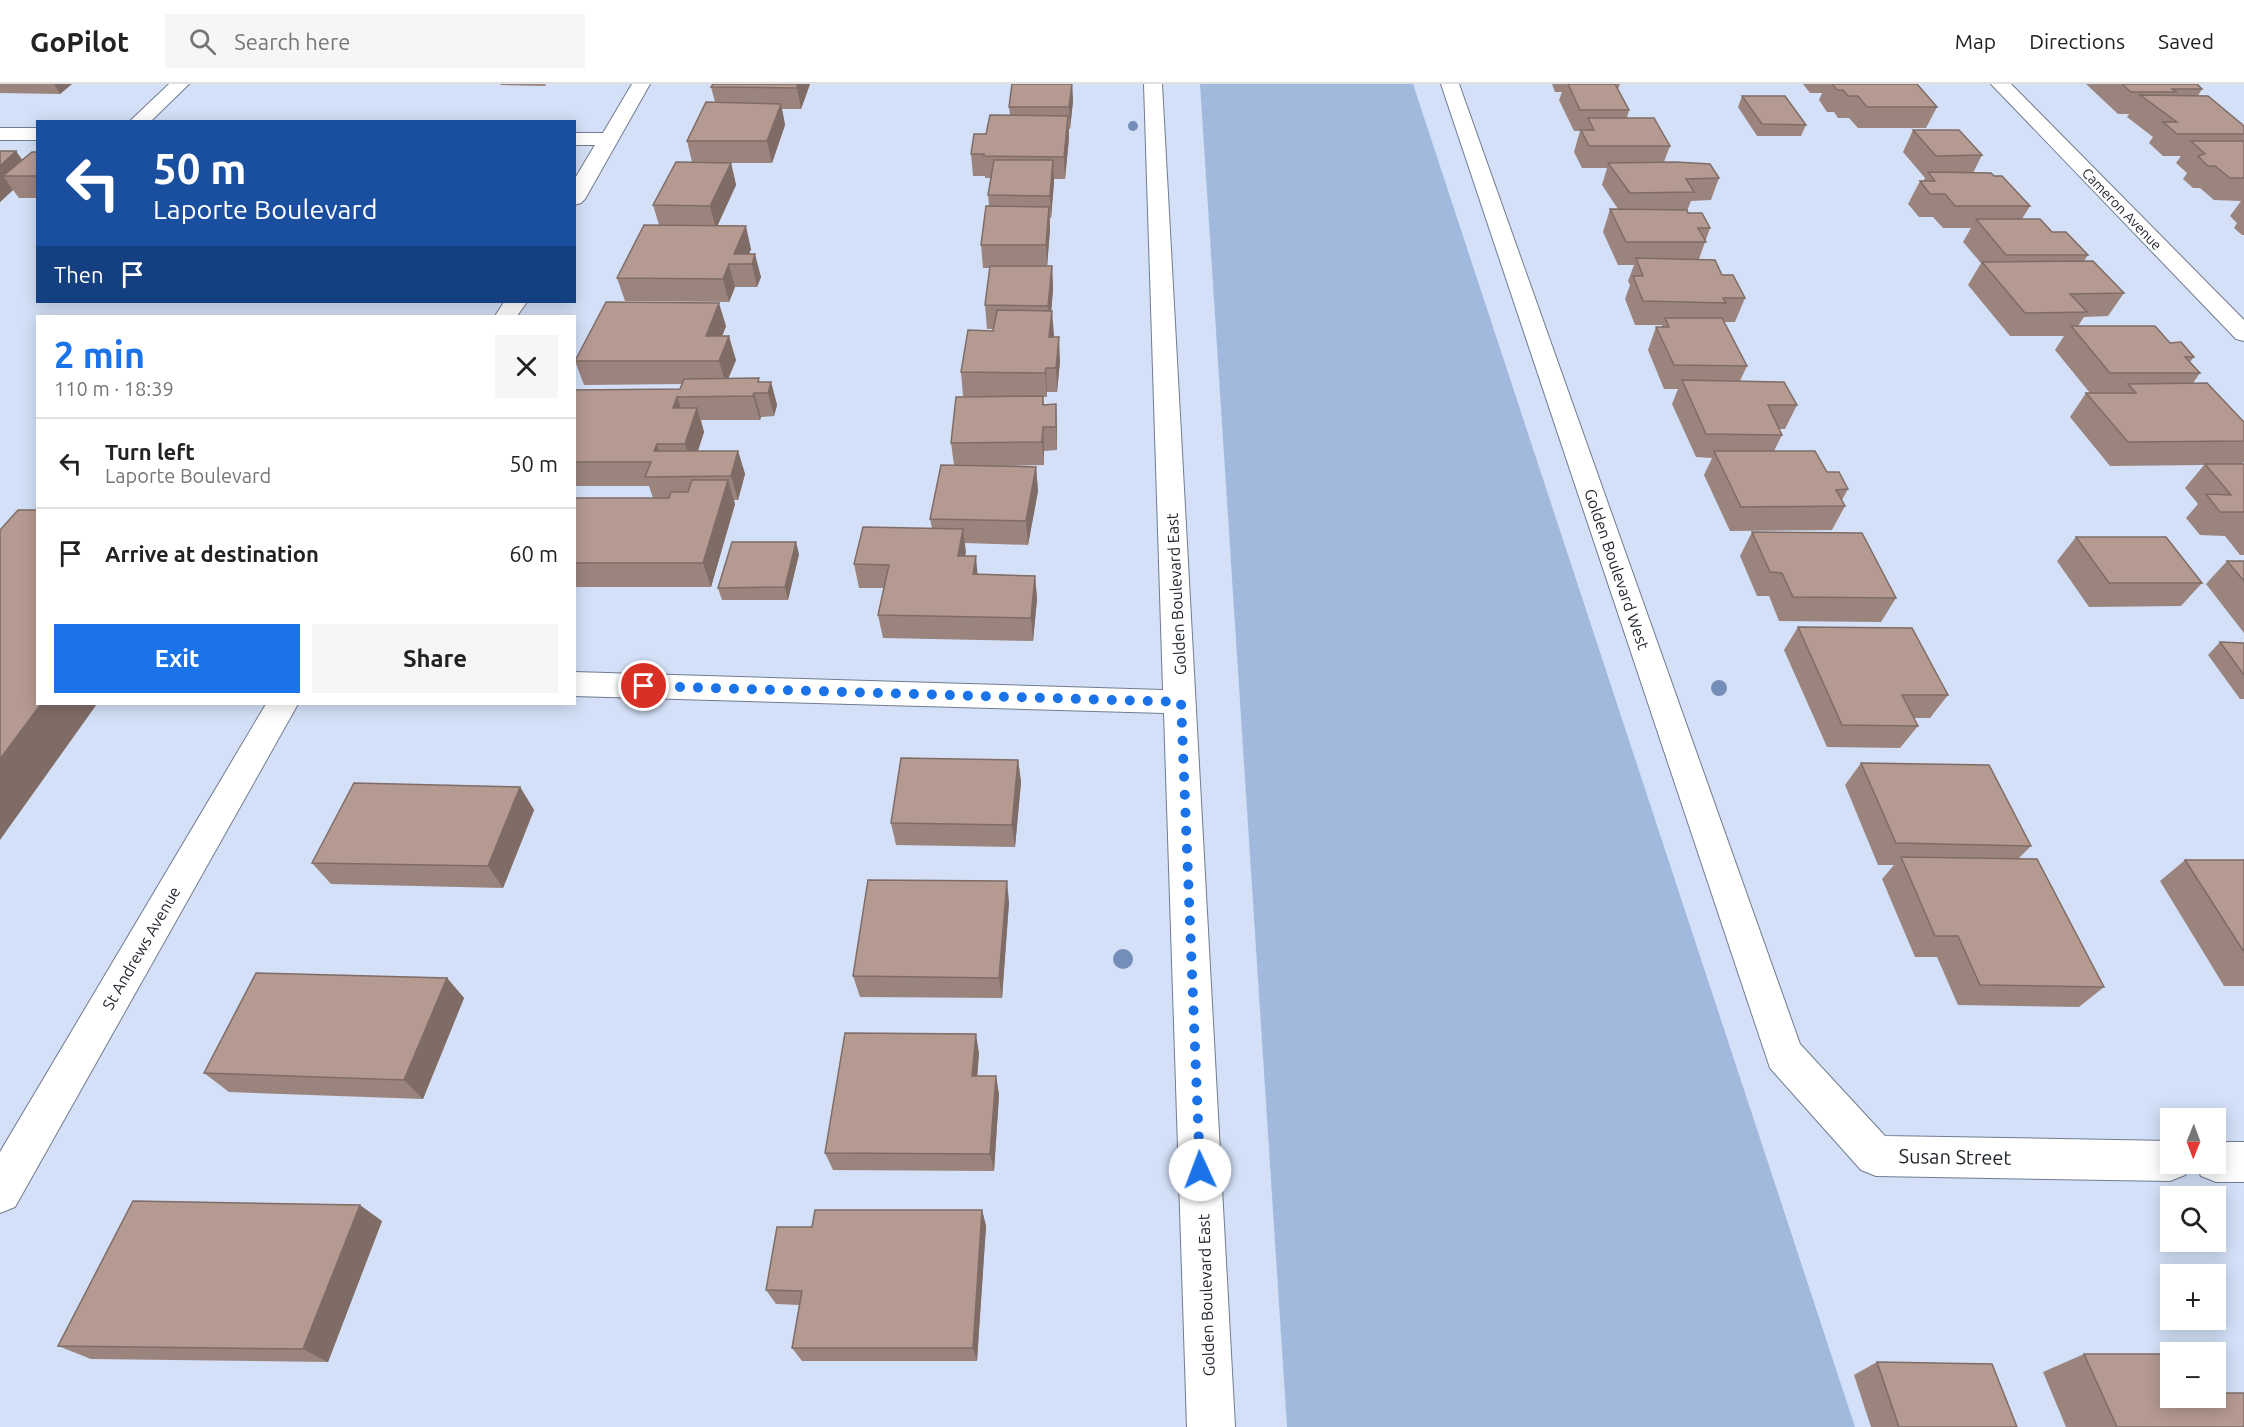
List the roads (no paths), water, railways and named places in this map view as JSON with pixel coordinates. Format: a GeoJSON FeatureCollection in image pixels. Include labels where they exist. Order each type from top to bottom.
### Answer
{"type":"FeatureCollection","features":[{"type":"Feature","properties":{"kind":"street"},"geometry":{"type":"LineString","coordinates":[[140,120],[180,84]]}},
{"type":"Feature","properties":{"kind":"street"},"geometry":{"type":"LineString","coordinates":[[576,196],[641,84]]}},
{"type":"Feature","properties":{"kind":"street","name":"Golden Boulevard East"},"geometry":{"type":"LineString","coordinates":[[1153,84],[1211,1427]]}},
{"type":"Feature","properties":{"kind":"street","name":"Golden Boulevard West"},"geometry":{"type":"LineString","coordinates":[[1450,84],[1784,1054]]}},
{"type":"Feature","properties":{"kind":"street","name":"Cameron Avenue"},"geometry":{"type":"LineString","coordinates":[[2000,84],[2244,334]]}},
{"type":"Feature","properties":{"kind":"street"},"geometry":{"type":"LineString","coordinates":[[0,134],[36,134]]}},
{"type":"Feature","properties":{"kind":"street"},"geometry":{"type":"LineString","coordinates":[[576,139],[609,139]]}},
{"type":"Feature","properties":{"kind":"street"},"geometry":{"type":"LineString","coordinates":[[576,684],[1181,702]]}},
{"type":"Feature","properties":{"kind":"street","name":"St Andrews Avenue"},"geometry":{"type":"LineString","coordinates":[[0,1192],[281,705]]}},
{"type":"Feature","properties":{"kind":"street","name":"Susan Street"},"geometry":{"type":"LineString","coordinates":[[1784,1054],[1876,1156],[2160,1161]]}},
{"type":"Feature","properties":{"kind":"street"},"geometry":{"type":"LineString","coordinates":[[2226,1162],[2244,1162]]}}]}
